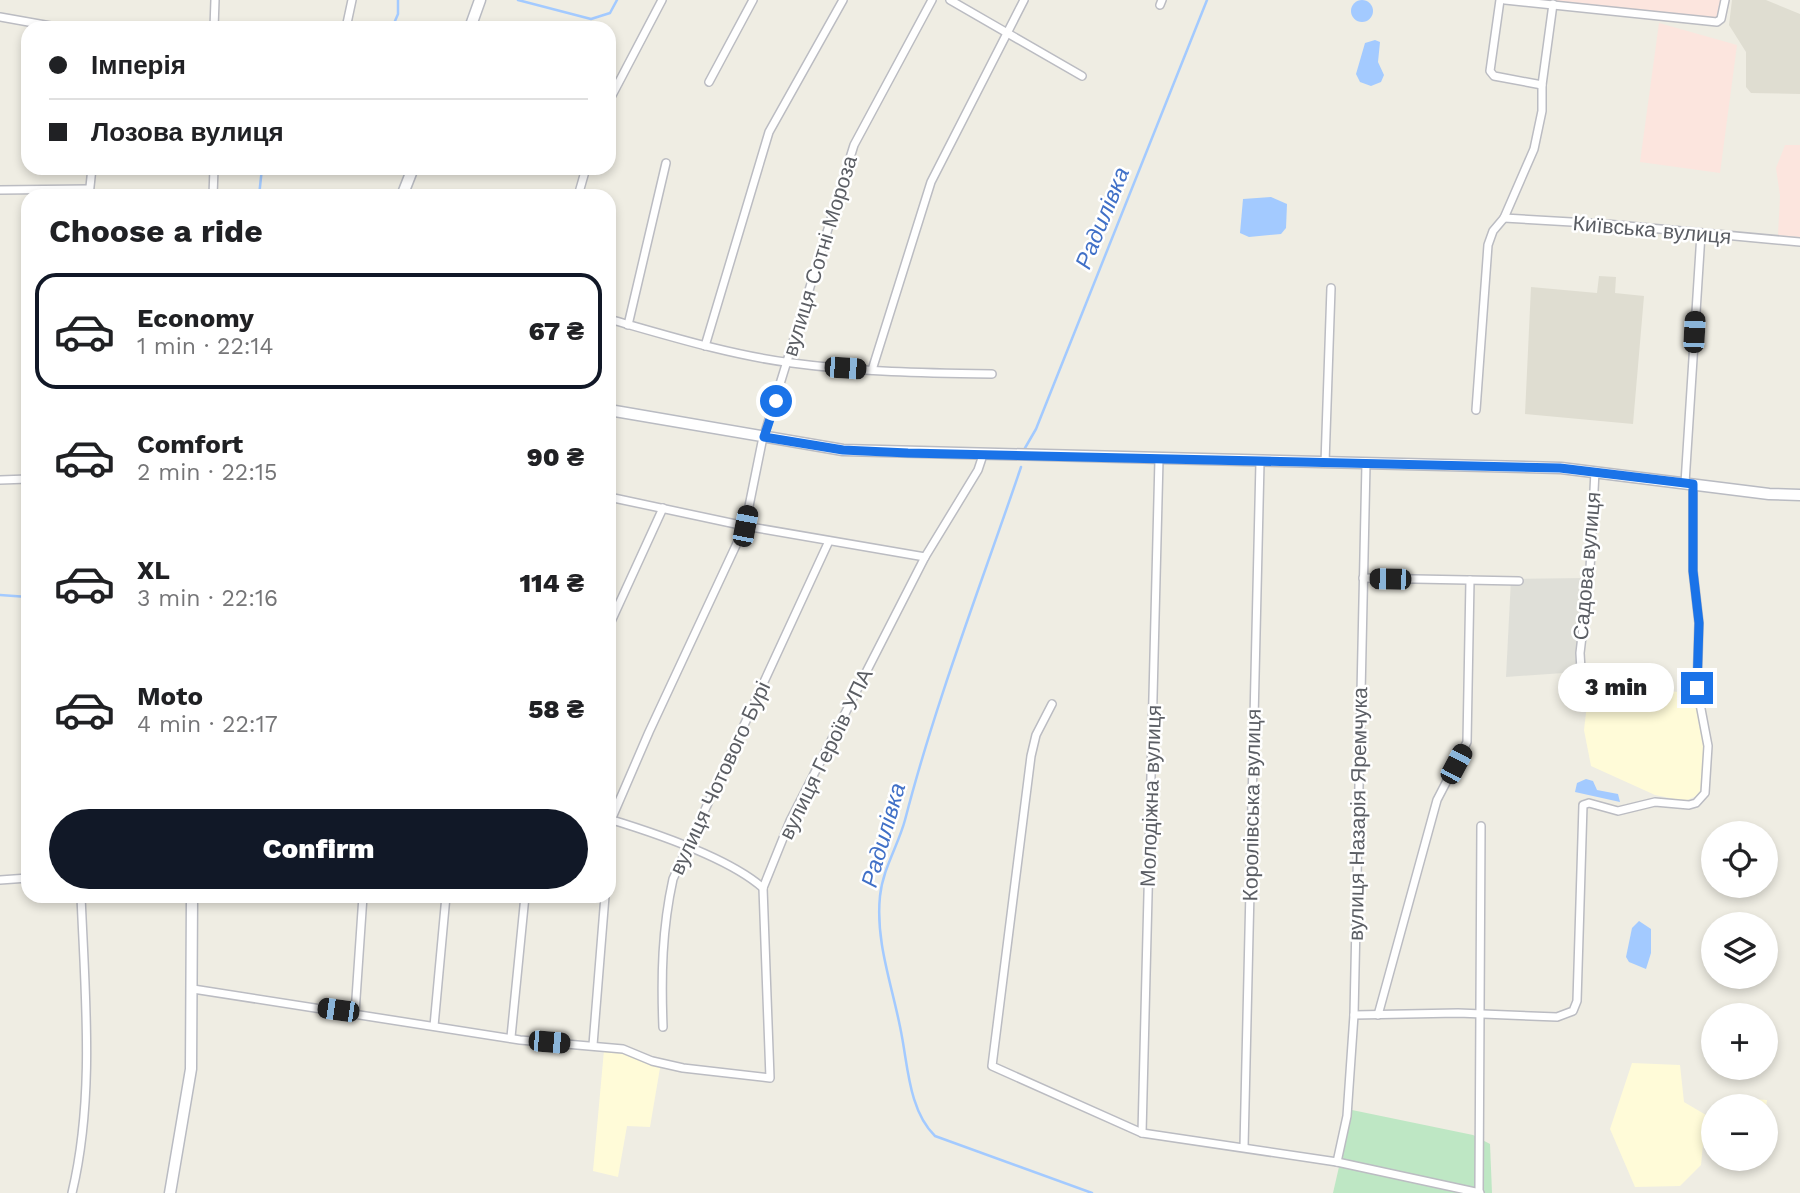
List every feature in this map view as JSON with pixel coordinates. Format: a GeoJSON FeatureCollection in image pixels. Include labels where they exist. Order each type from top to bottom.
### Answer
{"type":"FeatureCollection","features":[{"type":"Feature","properties":{"kind":"street"},"geometry":{"type":"LineString","coordinates":[[214,21],[215,0]]}},
{"type":"Feature","properties":{"kind":"street"},"geometry":{"type":"LineString","coordinates":[[348,21],[352,0]]}},
{"type":"Feature","properties":{"kind":"street"},"geometry":{"type":"LineString","coordinates":[[472,21],[480,0]]}},
{"type":"Feature","properties":{"kind":"street"},"geometry":{"type":"LineString","coordinates":[[616,88],[662,0]]}},
{"type":"Feature","properties":{"kind":"street"},"geometry":{"type":"LineString","coordinates":[[709,82],[753,0]]}},
{"type":"Feature","properties":{"kind":"street"},"geometry":{"type":"LineString","coordinates":[[705,346],[769,132],[843,0]]}},
{"type":"Feature","properties":{"kind":"street","name":"вулиця Сотні Мороза"},"geometry":{"type":"LineString","coordinates":[[616,806],[745,526],[764,437],[854,145],[932,0]]}},
{"type":"Feature","properties":{"kind":"street"},"geometry":{"type":"LineString","coordinates":[[950,0],[1082,76]]}},
{"type":"Feature","properties":{"kind":"street"},"geometry":{"type":"LineString","coordinates":[[872,370],[931,182],[1024,0]]}},
{"type":"Feature","properties":{"kind":"street"},"geometry":{"type":"LineString","coordinates":[[1542,85],[1494,76],[1490,71],[1502,0],[1717,22],[1721,19],[1725,0]]}},
{"type":"Feature","properties":{"kind":"street"},"geometry":{"type":"LineString","coordinates":[[1476,410],[1485,261],[1493,231],[1504,218],[1534,149],[1542,111],[1542,85],[1553,4]]}},
{"type":"Feature","properties":{"kind":"street"},"geometry":{"type":"LineString","coordinates":[[0,17],[23,21]]}},
{"type":"Feature","properties":{"kind":"street"},"geometry":{"type":"LineString","coordinates":[[628,325],[666,163]]}},
{"type":"Feature","properties":{"kind":"street"},"geometry":{"type":"LineString","coordinates":[[0,190],[21,191]]}},
{"type":"Feature","properties":{"kind":"street","name":"Київська вулиця"},"geometry":{"type":"LineString","coordinates":[[1504,218],[1606,224],[1800,242]]}},
{"type":"Feature","properties":{"kind":"street"},"geometry":{"type":"LineString","coordinates":[[1354,1015],[1480,1014],[1557,1017],[1573,1011],[1578,988],[1583,805],[1589,803],[1618,811],[1655,802],[1689,805],[1703,798],[1708,756],[1697,688],[1699,623],[1693,571],[1689,483],[1701,234]]}},
{"type":"Feature","properties":{"kind":"street"},"geometry":{"type":"LineString","coordinates":[[1325,463],[1331,288]]}},
{"type":"Feature","properties":{"kind":"street"},"geometry":{"type":"LineString","coordinates":[[616,321],[705,346],[788,363],[872,370],[992,374]]}},
{"type":"Feature","properties":{"kind":"street"},"geometry":{"type":"LineString","coordinates":[[616,411],[843,450],[1260,462],[1480,464],[1595,471],[1800,495]]}},
{"type":"Feature","properties":{"kind":"street","name":"вулиця Героїв УПА"},"geometry":{"type":"LineString","coordinates":[[593,1045],[627,1050],[652,1061],[683,1068],[769,1078],[763,888],[790,821],[925,557],[978,470],[983,455]]}},
{"type":"Feature","properties":{"kind":"street","name":"Молодіжна вулиця"},"geometry":{"type":"LineString","coordinates":[[1142,1133],[1159,459]]}},
{"type":"Feature","properties":{"kind":"street","name":"Королівська вулиця"},"geometry":{"type":"LineString","coordinates":[[1244,1147],[1260,462]]}},
{"type":"Feature","properties":{"kind":"street","name":"вулиця Назарія Яремчука"},"geometry":{"type":"LineString","coordinates":[[1337,1162],[1347,1116],[1354,1015],[1366,464]]}},
{"type":"Feature","properties":{"kind":"street","name":"Садова вулиця"},"geometry":{"type":"LineString","coordinates":[[1583,704],[1580,653],[1590,569],[1595,471]]}},
{"type":"Feature","properties":{"kind":"street"},"geometry":{"type":"LineString","coordinates":[[0,480],[21,479]]}},
{"type":"Feature","properties":{"kind":"street"},"geometry":{"type":"LineString","coordinates":[[616,498],[745,526],[925,557]]}},
{"type":"Feature","properties":{"kind":"street"},"geometry":{"type":"LineString","coordinates":[[616,611],[663,508]]}},
{"type":"Feature","properties":{"kind":"street","name":"вулиця Чотового Бурі"},"geometry":{"type":"LineString","coordinates":[[663,1027],[661,975],[666,912],[673,879],[830,541]]}},
{"type":"Feature","properties":{"kind":"street"},"geometry":{"type":"LineString","coordinates":[[1363,578],[1519,581]]}},
{"type":"Feature","properties":{"kind":"street"},"geometry":{"type":"LineString","coordinates":[[1378,1015],[1437,800],[1468,742],[1470,580]]}},
{"type":"Feature","properties":{"kind":"street"},"geometry":{"type":"LineString","coordinates":[[1052,704],[1036,735],[1031,756],[992,1066],[1142,1133],[1337,1162],[1480,1192],[1480,826]]}},
{"type":"Feature","properties":{"kind":"street"},"geometry":{"type":"LineString","coordinates":[[616,822],[687,848],[736,870],[763,888]]}},
{"type":"Feature","properties":{"kind":"street"},"geometry":{"type":"LineString","coordinates":[[0,880],[21,878]]}},
{"type":"Feature","properties":{"kind":"street"},"geometry":{"type":"LineString","coordinates":[[72,1193],[79,1167],[86,1075],[81,903]]}},
{"type":"Feature","properties":{"kind":"street"},"geometry":{"type":"LineString","coordinates":[[170,1193],[191,1069],[192,903]]}},
{"type":"Feature","properties":{"kind":"street"},"geometry":{"type":"LineString","coordinates":[[355,1013],[363,903]]}},
{"type":"Feature","properties":{"kind":"street"},"geometry":{"type":"LineString","coordinates":[[434,1026],[445,903]]}},
{"type":"Feature","properties":{"kind":"street"},"geometry":{"type":"LineString","coordinates":[[511,1037],[524,903]]}},
{"type":"Feature","properties":{"kind":"street"},"geometry":{"type":"LineString","coordinates":[[193,989],[511,1037],[593,1045],[604,903]]}},
{"type":"Feature","properties":{"kind":"shaded area"},"geometry":{"type":"Polygon","coordinates":[[[1532,0],[1721,0],[1719,19],[1532,0]]]}},
{"type":"Feature","properties":{"kind":"shaded area"},"geometry":{"type":"Polygon","coordinates":[[[1732,0],[1766,0],[1800,14],[1800,94],[1751,93],[1746,87],[1746,52],[1729,25],[1732,0]]]}},
{"type":"Feature","properties":{"kind":"shaded area"},"geometry":{"type":"Polygon","coordinates":[[[1659,23],[1737,45],[1720,173],[1640,162],[1659,23]]]}},
{"type":"Feature","properties":{"kind":"shaded area"},"geometry":{"type":"Polygon","coordinates":[[[1785,145],[1800,145],[1800,237],[1778,235],[1780,196],[1776,168],[1785,145]]]}},
{"type":"Feature","properties":{"kind":"shaded area"},"geometry":{"type":"Polygon","coordinates":[[[1599,276],[1616,277],[1615,293],[1644,296],[1633,424],[1525,414],[1531,287],[1597,293],[1599,276]]]}},
{"type":"Feature","properties":{"kind":"shaded area"},"geometry":{"type":"Polygon","coordinates":[[[1586,578],[1578,672],[1506,677],[1511,579],[1586,578]]]}},
{"type":"Feature","properties":{"kind":"shaded area"},"geometry":{"type":"Polygon","coordinates":[[[1590,679],[1691,694],[1708,728],[1710,790],[1685,801],[1655,795],[1591,766],[1584,730],[1590,679]]]}},
{"type":"Feature","properties":{"kind":"shaded area"},"geometry":{"type":"Polygon","coordinates":[[[604,1050],[626,1053],[660,1068],[650,1127],[627,1126],[618,1177],[593,1171],[604,1050]]]}},
{"type":"Feature","properties":{"kind":"shaded area"},"geometry":{"type":"Polygon","coordinates":[[[1632,1063],[1680,1065],[1684,1102],[1701,1112],[1701,1165],[1680,1186],[1635,1187],[1610,1129],[1632,1063]]]}},
{"type":"Feature","properties":{"kind":"green space"},"geometry":{"type":"Polygon","coordinates":[[[1352,1110],[1473,1135],[1490,1144],[1492,1193],[1333,1193],[1352,1110]]]}},
{"type":"Feature","properties":{"kind":"water"},"geometry":{"type":"Polygon","coordinates":[[[1362,0],[1372,7],[1373,11],[1366,21],[1362,22],[1352,15],[1351,11],[1358,1],[1362,0]]]}},
{"type":"Feature","properties":{"kind":"water"},"geometry":{"type":"Polygon","coordinates":[[[1375,40],[1380,42],[1378,62],[1384,75],[1381,82],[1371,86],[1360,82],[1356,74],[1365,43],[1375,40]]]}},
{"type":"Feature","properties":{"kind":"water"},"geometry":{"type":"Polygon","coordinates":[[[1271,197],[1287,204],[1286,228],[1281,234],[1249,237],[1240,233],[1243,199],[1271,197]]]}},
{"type":"Feature","properties":{"kind":"water"},"geometry":{"type":"Polygon","coordinates":[[[1586,779],[1593,781],[1597,790],[1618,794],[1620,802],[1575,792],[1577,783],[1586,779]]]}},
{"type":"Feature","properties":{"kind":"water"},"geometry":{"type":"Polygon","coordinates":[[[1639,921],[1651,929],[1651,953],[1646,969],[1629,962],[1626,957],[1632,928],[1639,921]]]}},
{"type":"Feature","properties":{"kind":"waterway"},"geometry":{"type":"LineString","coordinates":[[395,21],[398,0]]}},
{"type":"Feature","properties":{"kind":"waterway"},"geometry":{"type":"LineString","coordinates":[[518,0],[591,19],[610,13],[617,0]]}},
{"type":"Feature","properties":{"kind":"waterway","name":"Радилівка"},"geometry":{"type":"LineString","coordinates":[[1025,448],[1036,429],[1207,0]]}},
{"type":"Feature","properties":{"kind":"waterway"},"geometry":{"type":"LineString","coordinates":[[260,189],[261,175]]}},
{"type":"Feature","properties":{"kind":"waterway","name":"Радилівка"},"geometry":{"type":"LineString","coordinates":[[1021,467],[945,687],[902,830],[884,876],[880,896],[880,932],[911,1090],[920,1115],[935,1136],[1092,1193]]}},
{"type":"Feature","properties":{"kind":"waterway"},"geometry":{"type":"LineString","coordinates":[[0,595],[21,596]]}},
{"type":"Feature","properties":{"kind":"route"},"geometry":{"type":"LineString","coordinates":[[776,401],[764,437],[843,450],[1081,458],[1480,464],[1595,471],[1693,484],[1693,571],[1699,623],[1697,688]]}}]}
